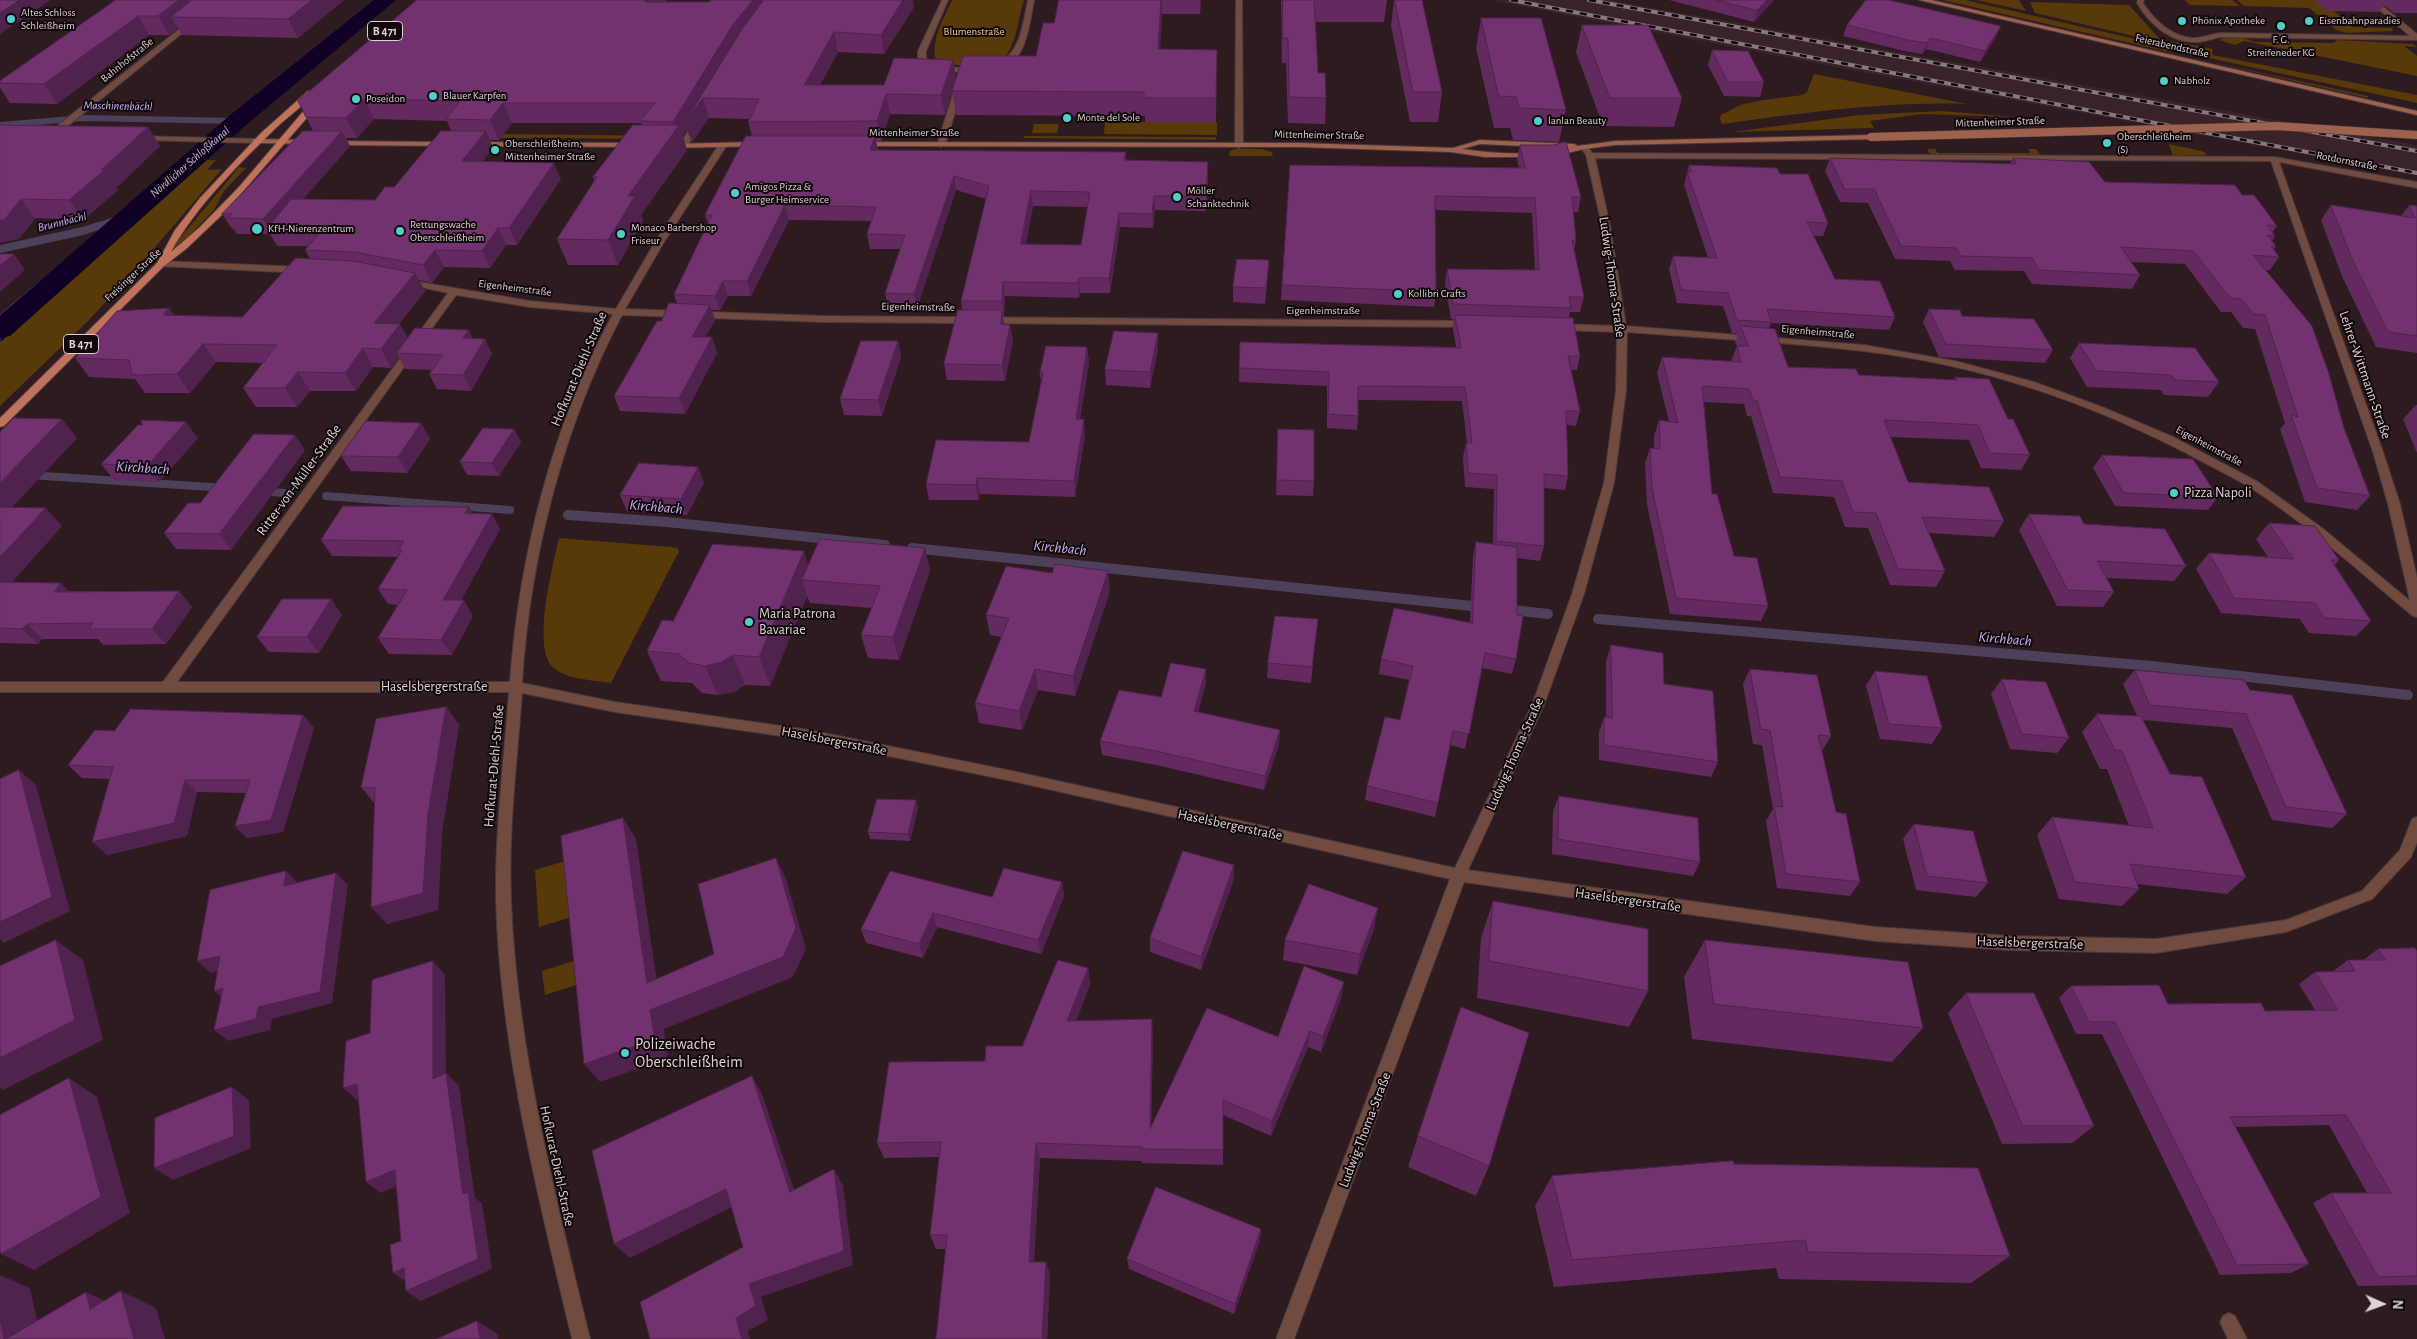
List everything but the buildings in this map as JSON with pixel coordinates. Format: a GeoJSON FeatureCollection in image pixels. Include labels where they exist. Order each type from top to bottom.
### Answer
{"type":"FeatureCollection","features":[{"type":"Feature","properties":{"kind":"main road","name":"Feierabendstraße"},"geometry":{"type":"LineString","coordinates":[[1922,0],[2417,113]]}},
{"type":"Feature","properties":{"kind":"main road"},"geometry":{"type":"LineString","coordinates":[[161,264],[168,246],[191,213],[256,141],[322,84]]}},
{"type":"Feature","properties":{"kind":"main road","name":"B 471"},"geometry":{"type":"LineString","coordinates":[[281,142],[322,96]]}},
{"type":"Feature","properties":{"kind":"main road","name":"Mittenheimer Straße"},"geometry":{"type":"LineString","coordinates":[[847,144],[1299,145],[1451,150],[1485,155],[1551,155],[1587,151],[1615,143],[1871,138],[2276,126],[2343,129],[2417,136]]}},
{"type":"Feature","properties":{"kind":"main road"},"geometry":{"type":"LineString","coordinates":[[256,141],[313,142]]}},
{"type":"Feature","properties":{"kind":"main road","name":"Freisinger Straße"},"geometry":{"type":"LineString","coordinates":[[0,424],[161,264],[183,247],[281,142]]}},
{"type":"Feature","properties":{"kind":"main road","name":"Mittenheimer Straße"},"geometry":{"type":"LineString","coordinates":[[1451,150],[1480,142],[1549,143],[1587,151]]}},
{"type":"Feature","properties":{"kind":"main road"},"geometry":{"type":"LineString","coordinates":[[322,143],[455,144]]}},
{"type":"Feature","properties":{"kind":"main road"},"geometry":{"type":"LineString","coordinates":[[467,144],[645,145]]}},
{"type":"Feature","properties":{"kind":"main road"},"geometry":{"type":"LineString","coordinates":[[664,146],[770,144]]}},
{"type":"Feature","properties":{"kind":"street","name":"Bahnhofstraße"},"geometry":{"type":"LineString","coordinates":[[48,137],[220,0]]}},
{"type":"Feature","properties":{"kind":"street"},"geometry":{"type":"LineString","coordinates":[[941,145],[967,69],[938,68],[922,59],[922,51],[945,0]]}},
{"type":"Feature","properties":{"kind":"street"},"geometry":{"type":"LineString","coordinates":[[993,67],[1012,61],[1017,51],[1031,0]]}},
{"type":"Feature","properties":{"kind":"street"},"geometry":{"type":"LineString","coordinates":[[1239,0],[1239,146]]}},
{"type":"Feature","properties":{"kind":"street"},"geometry":{"type":"LineString","coordinates":[[2141,0],[2144,10],[2159,27],[2169,33],[2195,40],[2220,35],[2417,38],[2371,0]]}},
{"type":"Feature","properties":{"kind":"street"},"geometry":{"type":"LineString","coordinates":[[683,146],[701,116]]}},
{"type":"Feature","properties":{"kind":"street"},"geometry":{"type":"LineString","coordinates":[[38,137],[66,138]]}},
{"type":"Feature","properties":{"kind":"street"},"geometry":{"type":"LineString","coordinates":[[131,138],[256,141]]}},
{"type":"Feature","properties":{"kind":"street","name":"Hofkurat-Diehl-Straße"},"geometry":{"type":"LineString","coordinates":[[581,1339],[553,1224],[521,1065],[505,927],[504,817],[521,627],[527,590],[548,499],[589,378],[620,312],[723,145]]}},
{"type":"Feature","properties":{"kind":"street","name":"Mittenheimer Straße"},"geometry":{"type":"LineString","coordinates":[[1587,151],[2274,159]]}},
{"type":"Feature","properties":{"kind":"street","name":"Ludwig-Thoma-Straße"},"geometry":{"type":"LineString","coordinates":[[1285,1339],[1386,1074],[1459,875],[1538,705],[1578,594],[1609,484],[1621,390],[1622,329],[1606,226],[1587,151]]}},
{"type":"Feature","properties":{"kind":"street","name":"Rotdornstraße"},"geometry":{"type":"LineString","coordinates":[[2274,159],[2417,185]]}},
{"type":"Feature","properties":{"kind":"street","name":"Lehrer-Wittmann-Straße"},"geometry":{"type":"LineString","coordinates":[[2274,159],[2378,452],[2394,504],[2417,604]]}},
{"type":"Feature","properties":{"kind":"street"},"geometry":{"type":"LineString","coordinates":[[161,264],[314,271]]}},
{"type":"Feature","properties":{"kind":"street","name":"Eigenheimstraße"},"geometry":{"type":"LineString","coordinates":[[399,280],[454,292],[530,304],[620,312],[880,319],[1478,324]]}},
{"type":"Feature","properties":{"kind":"street","name":"Ritter-von-Müller-Straße"},"geometry":{"type":"LineString","coordinates":[[167,686],[454,292]]}},
{"type":"Feature","properties":{"kind":"street","name":"Eigenheimstraße"},"geometry":{"type":"LineString","coordinates":[[1547,326],[1622,329],[1864,348],[1955,364],[2039,387],[2167,438],[2254,484],[2311,526],[2417,614]]}},
{"type":"Feature","properties":{"kind":"street","name":"Haselsbergerstraße"},"geometry":{"type":"LineString","coordinates":[[0,687],[516,687],[615,707],[808,735],[1012,776],[1459,875],[1875,934],[2010,943],[2156,946],[2286,926],[2367,895],[2412,856],[2417,823]]}},
{"type":"Feature","properties":{"kind":"street"},"geometry":{"type":"LineString","coordinates":[[2229,1322],[2238,1339]]}},
{"type":"Feature","properties":{"kind":"shaded area"},"geometry":{"type":"Polygon","coordinates":[[[1490,0],[1609,0],[2417,145],[2417,175],[1841,68],[1490,0]]]}},
{"type":"Feature","properties":{"kind":"shaded area"},"geometry":{"type":"Polygon","coordinates":[[[41,281],[67,281],[0,343],[0,315],[41,281]]]}},
{"type":"Feature","properties":{"kind":"green space","name":"Blumenstraße"},"geometry":{"type":"Polygon","coordinates":[[[952,0],[1024,0],[1016,34],[1008,53],[994,62],[972,65],[950,64],[935,58],[937,35],[952,0]]]}},
{"type":"Feature","properties":{"kind":"green space"},"geometry":{"type":"Polygon","coordinates":[[[1942,0],[1965,0],[2148,42],[2174,53],[1942,0]]]}},
{"type":"Feature","properties":{"kind":"green space"},"geometry":{"type":"Polygon","coordinates":[[[1976,0],[2019,0],[2026,11],[1976,0]]]}},
{"type":"Feature","properties":{"kind":"green space"},"geometry":{"type":"Polygon","coordinates":[[[2185,0],[2232,0],[2240,6],[2190,5],[2185,0]]]}},
{"type":"Feature","properties":{"kind":"green space"},"geometry":{"type":"Polygon","coordinates":[[[2237,0],[2314,0],[2334,11],[2353,27],[2392,28],[2393,31],[2347,33],[2336,30],[2309,8],[2244,6],[2237,0]]]}},
{"type":"Feature","properties":{"kind":"green space"},"geometry":{"type":"Polygon","coordinates":[[[2030,2],[2129,5],[2166,46],[2155,41],[2035,13],[2030,2]]]}},
{"type":"Feature","properties":{"kind":"green space"},"geometry":{"type":"Polygon","coordinates":[[[2224,38],[2243,38],[2254,42],[2334,43],[2337,40],[2413,44],[2417,47],[2404,46],[2417,56],[2417,76],[2314,55],[2306,59],[2283,55],[2290,50],[2244,41],[2235,45],[2219,40],[2224,38]]]}},
{"type":"Feature","properties":{"kind":"green space"},"geometry":{"type":"Polygon","coordinates":[[[2170,41],[2213,49],[2212,55],[2417,95],[2417,103],[2177,51],[2170,41]]]}},
{"type":"Feature","properties":{"kind":"green space"},"geometry":{"type":"Polygon","coordinates":[[[2194,58],[2368,96],[2368,98],[2194,58]]]}},
{"type":"Feature","properties":{"kind":"green space"},"geometry":{"type":"Polygon","coordinates":[[[1814,74],[1967,104],[1875,106],[1722,124],[1721,115],[1740,105],[1803,95],[1807,92],[1814,74]]]}},
{"type":"Feature","properties":{"kind":"green space"},"geometry":{"type":"Polygon","coordinates":[[[1942,111],[2014,117],[1922,114],[1870,121],[1874,128],[1732,132],[1860,115],[1942,111]]]}},
{"type":"Feature","properties":{"kind":"green space"},"geometry":{"type":"Polygon","coordinates":[[[1105,122],[1217,122],[1217,135],[1104,134],[1105,122]]]}},
{"type":"Feature","properties":{"kind":"green space"},"geometry":{"type":"Polygon","coordinates":[[[1034,124],[1059,124],[1057,133],[1032,133],[1034,124]]]}},
{"type":"Feature","properties":{"kind":"green space"},"geometry":{"type":"Polygon","coordinates":[[[499,134],[677,136],[675,139],[495,138],[499,134]]]}},
{"type":"Feature","properties":{"kind":"green space"},"geometry":{"type":"Polygon","coordinates":[[[1024,136],[1216,137],[1216,140],[1023,138],[1024,136]]]}},
{"type":"Feature","properties":{"kind":"green space"},"geometry":{"type":"Polygon","coordinates":[[[2169,144],[2206,153],[2205,155],[2173,156],[2169,144]]]}},
{"type":"Feature","properties":{"kind":"green space"},"geometry":{"type":"Polygon","coordinates":[[[1235,149],[1261,149],[1272,152],[1273,156],[1229,156],[1230,151],[1235,149]]]}},
{"type":"Feature","properties":{"kind":"green space"},"geometry":{"type":"Polygon","coordinates":[[[1927,149],[1935,149],[1938,153],[2031,153],[2028,149],[2036,149],[2041,156],[1930,155],[1927,149]]]}},
{"type":"Feature","properties":{"kind":"green space"},"geometry":{"type":"Polygon","coordinates":[[[194,160],[216,160],[207,170],[222,169],[145,259],[88,321],[0,406],[0,343],[67,282],[55,281],[194,160]]]}},
{"type":"Feature","properties":{"kind":"green space"},"geometry":{"type":"Polygon","coordinates":[[[239,167],[246,168],[224,191],[214,210],[178,247],[175,247],[175,244],[239,167]]]}},
{"type":"Feature","properties":{"kind":"green space"},"geometry":{"type":"Polygon","coordinates":[[[559,538],[671,547],[677,548],[679,551],[611,683],[582,679],[561,673],[555,669],[548,659],[544,645],[545,607],[559,538]]]}},
{"type":"Feature","properties":{"kind":"green space"},"geometry":{"type":"Polygon","coordinates":[[[575,858],[581,914],[539,927],[535,870],[575,858]]]}},
{"type":"Feature","properties":{"kind":"green space"},"geometry":{"type":"Polygon","coordinates":[[[587,957],[589,981],[545,995],[542,971],[587,957]]]}},
{"type":"Feature","properties":{"kind":"waterway","name":"Nördlicher Schloßkanal"},"geometry":{"type":"LineString","coordinates":[[0,330],[237,121],[386,0]]}},
{"type":"Feature","properties":{"kind":"waterway","name":"Maschinenbächl"},"geometry":{"type":"LineString","coordinates":[[0,125],[84,118],[237,121]]}},
{"type":"Feature","properties":{"kind":"waterway","name":"Brunnbächl"},"geometry":{"type":"LineString","coordinates":[[94,227],[128,215]]}},
{"type":"Feature","properties":{"kind":"waterway","name":"Brunnbächl"},"geometry":{"type":"LineString","coordinates":[[0,249],[98,226]]}},
{"type":"Feature","properties":{"kind":"waterway","name":"Kirchbach"},"geometry":{"type":"LineString","coordinates":[[28,475],[226,488]]}},
{"type":"Feature","properties":{"kind":"waterway","name":"Kirchbach"},"geometry":{"type":"LineString","coordinates":[[260,491],[284,493]]}},
{"type":"Feature","properties":{"kind":"waterway","name":"Kirchbach"},"geometry":{"type":"LineString","coordinates":[[326,496],[510,510]]}},
{"type":"Feature","properties":{"kind":"waterway","name":"Kirchbach"},"geometry":{"type":"LineString","coordinates":[[568,515],[667,522],[885,545]]}},
{"type":"Feature","properties":{"kind":"waterway","name":"Kirchbach"},"geometry":{"type":"LineString","coordinates":[[912,548],[1482,607]]}},
{"type":"Feature","properties":{"kind":"waterway","name":"Kirchbach"},"geometry":{"type":"LineString","coordinates":[[1504,609],[1548,614]]}},
{"type":"Feature","properties":{"kind":"waterway","name":"Kirchbach"},"geometry":{"type":"LineString","coordinates":[[1598,619],[2152,666],[2408,695]]}},
{"type":"Feature","properties":{"kind":"railway"},"geometry":{"type":"LineString","coordinates":[[1511,0],[2417,173]]}},
{"type":"Feature","properties":{"kind":"railway"},"geometry":{"type":"LineString","coordinates":[[1589,0],[2417,151]]}},
{"type":"Feature","properties":{"kind":"place","name":"Altes Schloss Schleißheim"},"geometry":{"type":"Point","coordinates":[11,19]}},
{"type":"Feature","properties":{"kind":"place","name":"Phönix Apotheke"},"geometry":{"type":"Point","coordinates":[2182,21]}},
{"type":"Feature","properties":{"kind":"place","name":"Eisenbahnparadies"},"geometry":{"type":"Point","coordinates":[2309,21]}},
{"type":"Feature","properties":{"kind":"place","name":"F. G. Streifeneder KG"},"geometry":{"type":"Point","coordinates":[2281,26]}},
{"type":"Feature","properties":{"kind":"place","name":"Nabholz"},"geometry":{"type":"Point","coordinates":[2164,81]}},
{"type":"Feature","properties":{"kind":"place","name":"Blauer Karpfen"},"geometry":{"type":"Point","coordinates":[433,96]}},
{"type":"Feature","properties":{"kind":"place","name":"Poseidon"},"geometry":{"type":"Point","coordinates":[356,99]}},
{"type":"Feature","properties":{"kind":"place","name":"Monte del Sole"},"geometry":{"type":"Point","coordinates":[1067,118]}},
{"type":"Feature","properties":{"kind":"place","name":"lanlan Beauty"},"geometry":{"type":"Point","coordinates":[1538,121]}},
{"type":"Feature","properties":{"kind":"place","name":"Oberschleißheim (S)"},"geometry":{"type":"Point","coordinates":[2107,143]}},
{"type":"Feature","properties":{"kind":"place","name":"Oberschleißheim, Mittenheimer Straße"},"geometry":{"type":"Point","coordinates":[495,150]}},
{"type":"Feature","properties":{"kind":"place","name":"Amigos Pizza & Burger Heimservice"},"geometry":{"type":"Point","coordinates":[735,193]}},
{"type":"Feature","properties":{"kind":"place","name":"Möller Schanktechnik"},"geometry":{"type":"Point","coordinates":[1177,197]}},
{"type":"Feature","properties":{"kind":"place","name":"KfH-Nierenzentrum"},"geometry":{"type":"Point","coordinates":[257,229]}},
{"type":"Feature","properties":{"kind":"place","name":"Rettungswache Oberschleißheim"},"geometry":{"type":"Point","coordinates":[400,231]}},
{"type":"Feature","properties":{"kind":"place","name":"Monaco Barbershop Friseur"},"geometry":{"type":"Point","coordinates":[621,234]}},
{"type":"Feature","properties":{"kind":"place","name":"Kollibri Crafts"},"geometry":{"type":"Point","coordinates":[1398,294]}},
{"type":"Feature","properties":{"kind":"place","name":"Pizza Napoli"},"geometry":{"type":"Point","coordinates":[2174,493]}},
{"type":"Feature","properties":{"kind":"place","name":"Maria Patrona Bavariae"},"geometry":{"type":"Point","coordinates":[749,622]}},
{"type":"Feature","properties":{"kind":"place","name":"Polizeiwache Oberschleißheim"},"geometry":{"type":"Point","coordinates":[625,1053]}}]}
